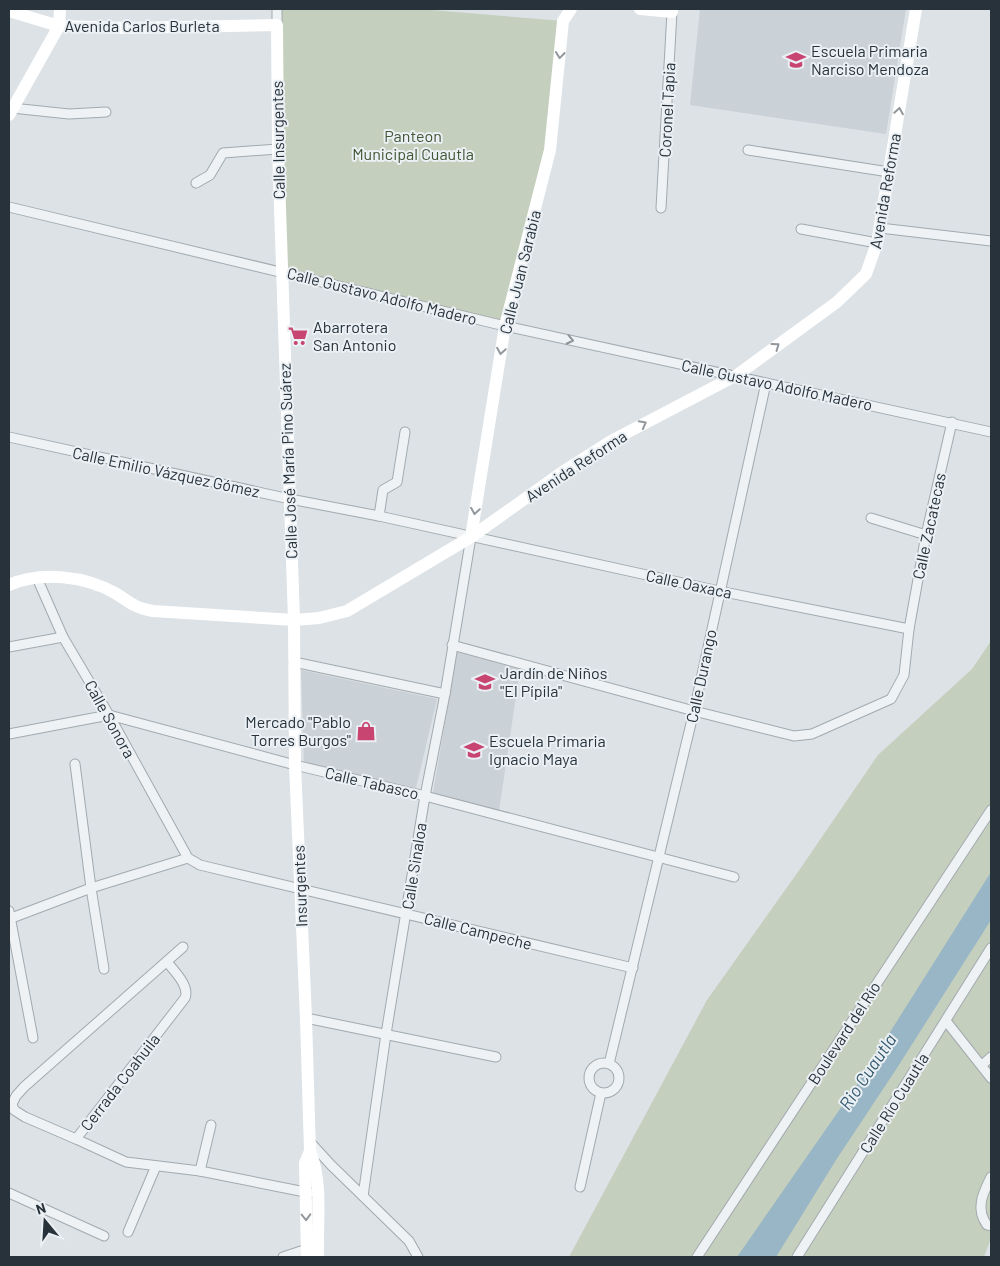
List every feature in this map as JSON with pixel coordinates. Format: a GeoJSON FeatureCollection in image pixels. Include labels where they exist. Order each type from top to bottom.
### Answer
{"type":"FeatureCollection","features":[{"type":"Feature","properties":{"kind":"street"},"geometry":{"type":"LineString","coordinates":[[60,9],[59,26],[11,111],[69,114],[106,112]]}},
{"type":"Feature","properties":{"kind":"street","name":"Calle Insurgentes"},"geometry":{"type":"LineString","coordinates":[[277,9],[281,272]]}},
{"type":"Feature","properties":{"kind":"street","name":"Calle Juan Sarabia"},"geometry":{"type":"LineString","coordinates":[[470,536],[505,326],[550,150],[563,21],[571,9]]}},
{"type":"Feature","properties":{"kind":"street"},"geometry":{"type":"LineString","coordinates":[[640,9],[672,10]]}},
{"type":"Feature","properties":{"kind":"street","name":"Avenida Reforma"},"geometry":{"type":"LineString","coordinates":[[9,585],[37,578],[59,578],[96,584],[115,593],[138,608],[152,612],[294,620],[319,618],[347,611],[470,536],[611,441],[737,375],[837,302],[866,274],[880,228],[916,9]]}},
{"type":"Feature","properties":{"kind":"street","name":"Coronel Tapia"},"geometry":{"type":"LineString","coordinates":[[661,208],[672,10]]}},
{"type":"Feature","properties":{"kind":"street","name":"Avenida Carlos Burleta"},"geometry":{"type":"LineString","coordinates":[[9,11],[59,26],[126,28],[277,25]]}},
{"type":"Feature","properties":{"kind":"street"},"geometry":{"type":"LineString","coordinates":[[196,183],[210,175],[223,153],[278,149]]}},
{"type":"Feature","properties":{"kind":"street"},"geometry":{"type":"LineString","coordinates":[[748,150],[889,172]]}},
{"type":"Feature","properties":{"kind":"street","name":"Calle Gustavo Adolfo Madero"},"geometry":{"type":"LineString","coordinates":[[9,206],[505,326],[737,375],[991,432]]}},
{"type":"Feature","properties":{"kind":"street"},"geometry":{"type":"LineString","coordinates":[[880,228],[991,241]]}},
{"type":"Feature","properties":{"kind":"street"},"geometry":{"type":"LineString","coordinates":[[801,229],[877,243]]}},
{"type":"Feature","properties":{"kind":"street","name":"Calle José María Pino Suárez"},"geometry":{"type":"LineString","coordinates":[[281,272],[294,620]]}},
{"type":"Feature","properties":{"kind":"street","name":"Calle Durango"},"geometry":{"type":"LineString","coordinates":[[609,1064],[694,711],[766,383]]}},
{"type":"Feature","properties":{"kind":"street","name":"Calle Zacatecas"},"geometry":{"type":"LineString","coordinates":[[694,711],[794,736],[812,734],[891,698],[904,675],[909,629],[926,535],[952,422]]}},
{"type":"Feature","properties":{"kind":"street"},"geometry":{"type":"LineString","coordinates":[[379,516],[383,490],[397,482],[405,432]]}},
{"type":"Feature","properties":{"kind":"street","name":"Calle Emilio Vázquez Gómez"},"geometry":{"type":"LineString","coordinates":[[9,437],[290,499],[470,536]]}},
{"type":"Feature","properties":{"kind":"street"},"geometry":{"type":"LineString","coordinates":[[871,518],[926,535]]}},
{"type":"Feature","properties":{"kind":"street","name":"Calle Oaxaca"},"geometry":{"type":"LineString","coordinates":[[470,536],[720,591],[909,629]]}},
{"type":"Feature","properties":{"kind":"street","name":"Calle Sinaloa"},"geometry":{"type":"LineString","coordinates":[[363,1196],[386,1034],[425,796],[446,694],[470,536]]}},
{"type":"Feature","properties":{"kind":"street","name":"Calle Sonora"},"geometry":{"type":"LineString","coordinates":[[37,578],[63,637],[109,715],[188,858]]}},
{"type":"Feature","properties":{"kind":"street","name":"Insurgentes"},"geometry":{"type":"LineString","coordinates":[[294,620],[295,765],[310,1147],[315,1164],[307,1253]]}},
{"type":"Feature","properties":{"kind":"street"},"geometry":{"type":"LineString","coordinates":[[9,647],[63,637]]}},
{"type":"Feature","properties":{"kind":"street"},"geometry":{"type":"LineString","coordinates":[[452,645],[694,711]]}},
{"type":"Feature","properties":{"kind":"street"},"geometry":{"type":"LineString","coordinates":[[294,662],[446,694]]}},
{"type":"Feature","properties":{"kind":"street","name":"Calle Tabasco"},"geometry":{"type":"LineString","coordinates":[[9,734],[109,715],[295,765],[425,796],[734,877]]}},
{"type":"Feature","properties":{"kind":"street"},"geometry":{"type":"LineString","coordinates":[[75,764],[91,888],[104,969]]}},
{"type":"Feature","properties":{"kind":"street","name":"Boulevard del Río"},"geometry":{"type":"LineString","coordinates":[[697,1257],[991,810]]}},
{"type":"Feature","properties":{"kind":"street"},"geometry":{"type":"LineString","coordinates":[[33,1038],[9,916],[188,858]]}},
{"type":"Feature","properties":{"kind":"street","name":"Calle Campeche"},"geometry":{"type":"LineString","coordinates":[[188,858],[200,864],[633,968]]}},
{"type":"Feature","properties":{"kind":"street","name":"Cerrada Coahuila"},"geometry":{"type":"LineString","coordinates":[[168,962],[186,987],[187,993],[185,998],[76,1139],[25,1118],[14,1110],[12,1104],[24,1087],[183,947]]}},
{"type":"Feature","properties":{"kind":"street","name":"Calle Río Cuautla"},"geometry":{"type":"LineString","coordinates":[[797,1257],[991,948]]}},
{"type":"Feature","properties":{"kind":"street"},"geometry":{"type":"LineString","coordinates":[[306,1018],[496,1057]]}},
{"type":"Feature","properties":{"kind":"street"},"geometry":{"type":"LineString","coordinates":[[946,1020],[991,1078]]}},
{"type":"Feature","properties":{"kind":"street"},"geometry":{"type":"LineString","coordinates":[[982,1065],[991,1057]]}},
{"type":"Feature","properties":{"kind":"street"},"geometry":{"type":"LineString","coordinates":[[609,1064],[618,1071],[619,1082],[612,1092],[601,1093],[592,1087],[589,1077],[596,1065],[609,1064]]}},
{"type":"Feature","properties":{"kind":"street"},"geometry":{"type":"LineString","coordinates":[[580,1187],[601,1093]]}},
{"type":"Feature","properties":{"kind":"street"},"geometry":{"type":"LineString","coordinates":[[200,1171],[211,1125]]}},
{"type":"Feature","properties":{"kind":"street"},"geometry":{"type":"LineString","coordinates":[[76,1139],[126,1162],[200,1171],[312,1193]]}},
{"type":"Feature","properties":{"kind":"street"},"geometry":{"type":"LineString","coordinates":[[310,1147],[409,1241],[418,1257]]}},
{"type":"Feature","properties":{"kind":"street"},"geometry":{"type":"LineString","coordinates":[[128,1232],[156,1166]]}},
{"type":"Feature","properties":{"kind":"street"},"geometry":{"type":"LineString","coordinates":[[991,1177],[981,1197],[980,1209],[982,1218],[987,1225],[991,1226]]}},
{"type":"Feature","properties":{"kind":"street"},"geometry":{"type":"LineString","coordinates":[[9,1193],[104,1236]]}},
{"type":"Feature","properties":{"kind":"street","name":"Insurgentes"},"geometry":{"type":"LineString","coordinates":[[312,1193],[318,1257]]}},
{"type":"Feature","properties":{"kind":"street"},"geometry":{"type":"LineString","coordinates":[[283,1257],[307,1253]]}},
{"type":"Feature","properties":{"kind":"shaded area","name":"Escuela Primaria Narciso Mendoza"},"geometry":{"type":"Polygon","coordinates":[[[700,9],[906,9],[886,134],[690,105],[700,9]]]}},
{"type":"Feature","properties":{"kind":"shaded area","name":"Escuela Primaria Ignacio Maya"},"geometry":{"type":"Polygon","coordinates":[[[457,652],[520,669],[499,811],[433,793],[457,652]]]}},
{"type":"Feature","properties":{"kind":"shaded area","name":"Mercado \"Pablo Torres Burgos\""},"geometry":{"type":"Polygon","coordinates":[[[301,670],[437,699],[416,788],[304,763],[301,670]]]}},
{"type":"Feature","properties":{"kind":"green space","name":"Panteon Municipal Cuautla"},"geometry":{"type":"Polygon","coordinates":[[[277,9],[419,9],[563,21],[550,150],[505,326],[281,272],[277,9]]]}},
{"type":"Feature","properties":{"kind":"green space"},"geometry":{"type":"Polygon","coordinates":[[[991,641],[991,1238],[984,1257],[569,1257],[707,1000],[878,755],[972,669],[991,641]]]}},
{"type":"Feature","properties":{"kind":"water","name":"Rio Cuautla"},"geometry":{"type":"Polygon","coordinates":[[[991,872],[991,920],[836,1160],[776,1257],[737,1257],[856,1086],[991,872]]]}},
{"type":"Feature","properties":{"kind":"place","name":"Escuela Primaria Narciso Mendoza"},"geometry":{"type":"Point","coordinates":[796,60]}},
{"type":"Feature","properties":{"kind":"place","name":"Abarrotera San Antonio"},"geometry":{"type":"Point","coordinates":[298,336]}},
{"type":"Feature","properties":{"kind":"place","name":"Jardín de Niños \"El Pípila\""},"geometry":{"type":"Point","coordinates":[485,682]}},
{"type":"Feature","properties":{"kind":"place","name":"Mercado \"Pablo Torres Burgos\""},"geometry":{"type":"Point","coordinates":[366,731]}},
{"type":"Feature","properties":{"kind":"place","name":"Escuela Primaria Ignacio Maya"},"geometry":{"type":"Point","coordinates":[474,750]}}]}
